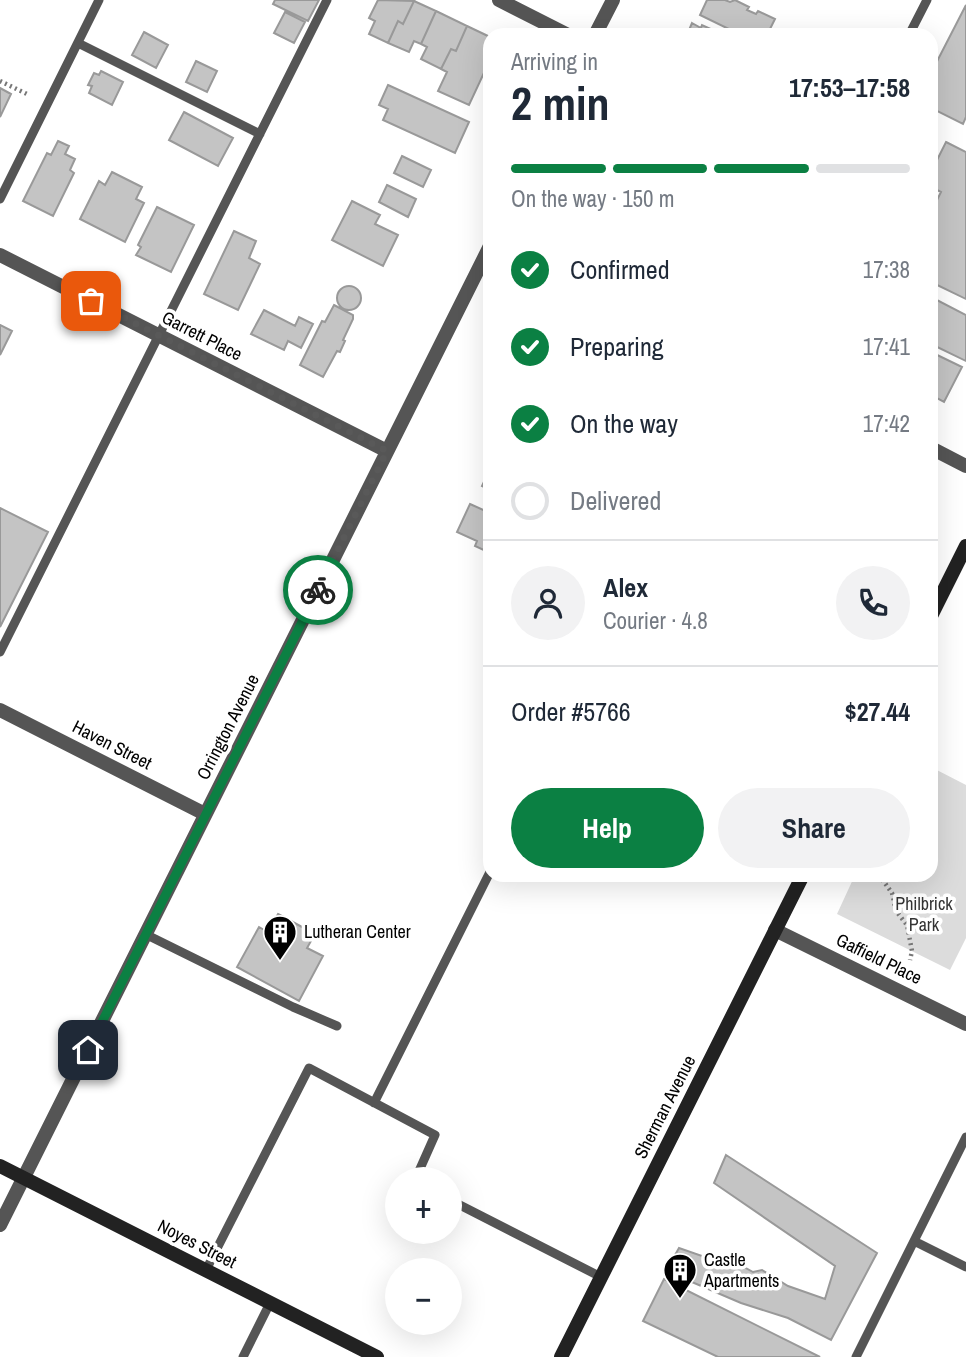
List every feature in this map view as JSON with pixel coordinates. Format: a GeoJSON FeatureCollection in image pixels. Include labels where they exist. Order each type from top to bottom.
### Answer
{"type":"FeatureCollection","features":[{"type":"Feature","properties":{"kind":"street"},"geometry":{"type":"LineString","coordinates":[[499,0],[554,28]]}},
{"type":"Feature","properties":{"kind":"street"},"geometry":{"type":"LineString","coordinates":[[599,28],[613,0]]}},
{"type":"Feature","properties":{"kind":"street","name":"Garrett Place"},"geometry":{"type":"LineString","coordinates":[[0,255],[387,451]]}},
{"type":"Feature","properties":{"kind":"street","name":"Orrington Avenue"},"geometry":{"type":"LineString","coordinates":[[0,1225],[483,260]]}},
{"type":"Feature","properties":{"kind":"street"},"geometry":{"type":"LineString","coordinates":[[938,452],[966,466]]}},
{"type":"Feature","properties":{"kind":"street"},"geometry":{"type":"LineString","coordinates":[[938,602],[966,546]]}},
{"type":"Feature","properties":{"kind":"street","name":"Haven Street"},"geometry":{"type":"LineString","coordinates":[[0,710],[205,814]]}},
{"type":"Feature","properties":{"kind":"street","name":"Sherman Avenue"},"geometry":{"type":"LineString","coordinates":[[561,1357],[799,882]]}},
{"type":"Feature","properties":{"kind":"street","name":"Gaffield Place"},"geometry":{"type":"LineString","coordinates":[[775,930],[966,1024]]}},
{"type":"Feature","properties":{"kind":"street","name":"Noyes Street"},"geometry":{"type":"LineString","coordinates":[[0,1166],[377,1357]]}},
{"type":"Feature","properties":{"kind":"lane"},"geometry":{"type":"LineString","coordinates":[[0,199],[99,0]]}},
{"type":"Feature","properties":{"kind":"lane"},"geometry":{"type":"LineString","coordinates":[[0,652],[327,0]]}},
{"type":"Feature","properties":{"kind":"lane"},"geometry":{"type":"LineString","coordinates":[[913,28],[927,0]]}},
{"type":"Feature","properties":{"kind":"lane"},"geometry":{"type":"LineString","coordinates":[[78,43],[260,134]]}},
{"type":"Feature","properties":{"kind":"lane"},"geometry":{"type":"LineString","coordinates":[[374,1103],[485,882]]}},
{"type":"Feature","properties":{"kind":"lane"},"geometry":{"type":"LineString","coordinates":[[145,934],[337,1026]]}},
{"type":"Feature","properties":{"kind":"lane"},"geometry":{"type":"LineString","coordinates":[[206,1270],[310,1068],[435,1135],[421,1167]]}},
{"type":"Feature","properties":{"kind":"lane"},"geometry":{"type":"LineString","coordinates":[[856,1357],[966,1137]]}},
{"type":"Feature","properties":{"kind":"lane"},"geometry":{"type":"LineString","coordinates":[[462,1206],[601,1277]]}},
{"type":"Feature","properties":{"kind":"lane"},"geometry":{"type":"LineString","coordinates":[[914,1241],[966,1267]]}},
{"type":"Feature","properties":{"kind":"lane"},"geometry":{"type":"LineString","coordinates":[[243,1357],[270,1303]]}},
{"type":"Feature","properties":{"kind":"path"},"geometry":{"type":"LineString","coordinates":[[0,81],[27,94]]}},
{"type":"Feature","properties":{"kind":"path"},"geometry":{"type":"LineString","coordinates":[[884,882],[892,894],[896,911],[907,925],[912,951],[910,960]]}},
{"type":"Feature","properties":{"kind":"green space","name":"Philbrick Park"},"geometry":{"type":"Polygon","coordinates":[[[938,771],[966,785],[966,938],[950,970],[837,914],[852,882],[938,882],[938,771]]]}},
{"type":"Feature","properties":{"kind":"building"},"geometry":{"type":"Polygon","coordinates":[[[275,0],[319,0],[308,21],[273,4],[275,0]]]}},
{"type":"Feature","properties":{"kind":"building"},"geometry":{"type":"Polygon","coordinates":[[[378,0],[414,1],[403,24],[398,21],[388,43],[369,34],[375,21],[369,18],[378,0]]]}},
{"type":"Feature","properties":{"kind":"building"},"geometry":{"type":"Polygon","coordinates":[[[707,0],[735,0],[749,7],[747,10],[756,14],[758,11],[775,19],[770,28],[727,28],[700,15],[707,0]]]}},
{"type":"Feature","properties":{"kind":"building"},"geometry":{"type":"Polygon","coordinates":[[[414,1],[436,11],[421,44],[414,41],[409,52],[388,43],[398,21],[403,24],[414,1]]]}},
{"type":"Feature","properties":{"kind":"building"},"geometry":{"type":"Polygon","coordinates":[[[966,5],[966,117],[963,124],[938,112],[938,59],[966,5]]]}},
{"type":"Feature","properties":{"kind":"building"},"geometry":{"type":"Polygon","coordinates":[[[436,11],[467,26],[456,51],[451,49],[441,69],[421,59],[427,47],[421,44],[436,11]]]}},
{"type":"Feature","properties":{"kind":"building"},"geometry":{"type":"Polygon","coordinates":[[[285,12],[305,22],[294,43],[274,33],[285,12]]]}},
{"type":"Feature","properties":{"kind":"building"},"geometry":{"type":"Polygon","coordinates":[[[467,26],[483,34],[483,75],[469,105],[438,91],[447,72],[441,69],[451,49],[456,51],[467,26]]]}},
{"type":"Feature","properties":{"kind":"building"},"geometry":{"type":"Polygon","coordinates":[[[144,32],[168,45],[156,68],[132,55],[144,32]]]}},
{"type":"Feature","properties":{"kind":"building"},"geometry":{"type":"Polygon","coordinates":[[[196,61],[217,71],[207,92],[186,82],[196,61]]]}},
{"type":"Feature","properties":{"kind":"building"},"geometry":{"type":"Polygon","coordinates":[[[101,71],[123,82],[112,105],[89,93],[92,86],[88,85],[94,73],[99,75],[101,71]]]}},
{"type":"Feature","properties":{"kind":"building"},"geometry":{"type":"Polygon","coordinates":[[[388,85],[469,122],[455,153],[383,120],[388,109],[379,105],[388,85]]]}},
{"type":"Feature","properties":{"kind":"building"},"geometry":{"type":"Polygon","coordinates":[[[0,88],[11,94],[0,117],[0,88]]]}},
{"type":"Feature","properties":{"kind":"building"},"geometry":{"type":"Polygon","coordinates":[[[184,112],[233,138],[218,166],[169,140],[184,112]]]}},
{"type":"Feature","properties":{"kind":"building"},"geometry":{"type":"Polygon","coordinates":[[[58,141],[69,146],[65,154],[75,159],[70,170],[74,173],[53,216],[23,201],[47,153],[51,155],[58,141]]]}},
{"type":"Feature","properties":{"kind":"building"},"geometry":{"type":"Polygon","coordinates":[[[946,142],[966,152],[966,299],[938,285],[938,198],[941,192],[938,190],[938,158],[946,142]]]}},
{"type":"Feature","properties":{"kind":"building"},"geometry":{"type":"Polygon","coordinates":[[[402,156],[431,170],[423,187],[394,173],[402,156]]]}},
{"type":"Feature","properties":{"kind":"building"},"geometry":{"type":"Polygon","coordinates":[[[112,172],[142,187],[136,199],[144,203],[125,242],[80,219],[99,181],[105,185],[112,172]]]}},
{"type":"Feature","properties":{"kind":"building"},"geometry":{"type":"Polygon","coordinates":[[[387,185],[416,199],[408,217],[379,202],[387,185]]]}},
{"type":"Feature","properties":{"kind":"building"},"geometry":{"type":"Polygon","coordinates":[[[352,201],[380,215],[375,224],[398,235],[383,266],[332,240],[352,201]]]}},
{"type":"Feature","properties":{"kind":"building"},"geometry":{"type":"Polygon","coordinates":[[[157,207],[194,225],[171,272],[136,255],[141,247],[138,245],[157,207]]]}},
{"type":"Feature","properties":{"kind":"building"},"geometry":{"type":"Polygon","coordinates":[[[234,231],[256,241],[249,258],[260,264],[238,310],[204,294],[234,231]]]}},
{"type":"Feature","properties":{"kind":"building"},"geometry":{"type":"Polygon","coordinates":[[[349,286],[358,289],[361,298],[358,307],[349,310],[340,307],[337,298],[340,289],[349,286]]]}},
{"type":"Feature","properties":{"kind":"building"},"geometry":{"type":"Polygon","coordinates":[[[938,301],[966,315],[966,361],[938,347],[938,301]]]}},
{"type":"Feature","properties":{"kind":"building"},"geometry":{"type":"Polygon","coordinates":[[[334,305],[353,315],[353,319],[340,352],[337,351],[323,377],[300,365],[322,321],[325,322],[334,305]]]}},
{"type":"Feature","properties":{"kind":"building"},"geometry":{"type":"Polygon","coordinates":[[[264,310],[295,326],[299,317],[313,324],[301,348],[288,341],[284,350],[251,334],[264,310]]]}},
{"type":"Feature","properties":{"kind":"building"},"geometry":{"type":"Polygon","coordinates":[[[0,325],[12,331],[0,355],[0,325]]]}},
{"type":"Feature","properties":{"kind":"building"},"geometry":{"type":"Polygon","coordinates":[[[938,355],[962,367],[944,402],[938,399],[938,355]]]}},
{"type":"Feature","properties":{"kind":"building"},"geometry":{"type":"Polygon","coordinates":[[[470,504],[483,510],[483,550],[475,546],[477,541],[457,532],[470,504]]]}},
{"type":"Feature","properties":{"kind":"building"},"geometry":{"type":"Polygon","coordinates":[[[0,508],[48,532],[0,627],[0,508]]]}},
{"type":"Feature","properties":{"kind":"building","name":"Lutheran Center"},"geometry":{"type":"Polygon","coordinates":[[[278,914],[315,934],[307,948],[323,956],[299,1001],[237,967],[259,927],[268,932],[278,914]]]}},
{"type":"Feature","properties":{"kind":"building"},"geometry":{"type":"Polygon","coordinates":[[[726,1155],[877,1253],[831,1340],[788,1318],[741,1303],[666,1271],[679,1248],[719,1262],[726,1257],[753,1272],[762,1270],[788,1286],[825,1299],[835,1266],[714,1183],[726,1155]]]}},
{"type":"Feature","properties":{"kind":"building","name":"Castle Apartments"},"geometry":{"type":"Polygon","coordinates":[[[664,1279],[820,1357],[718,1357],[643,1321],[664,1279]]]}},
{"type":"Feature","properties":{"kind":"way so far"},"geometry":{"type":"LineString","coordinates":[[91,301],[387,451],[318,590]]}},
{"type":"Feature","properties":{"kind":"place","name":"Lutheran Center"},"geometry":{"type":"Point","coordinates":[280,962]}},
{"type":"Feature","properties":{"kind":"place","name":"Castle Apartments"},"geometry":{"type":"Point","coordinates":[680,1300]}},
{"type":"Feature","properties":{"kind":"route"},"geometry":{"type":"LineString","coordinates":[[88,1050],[318,590]]}}]}
